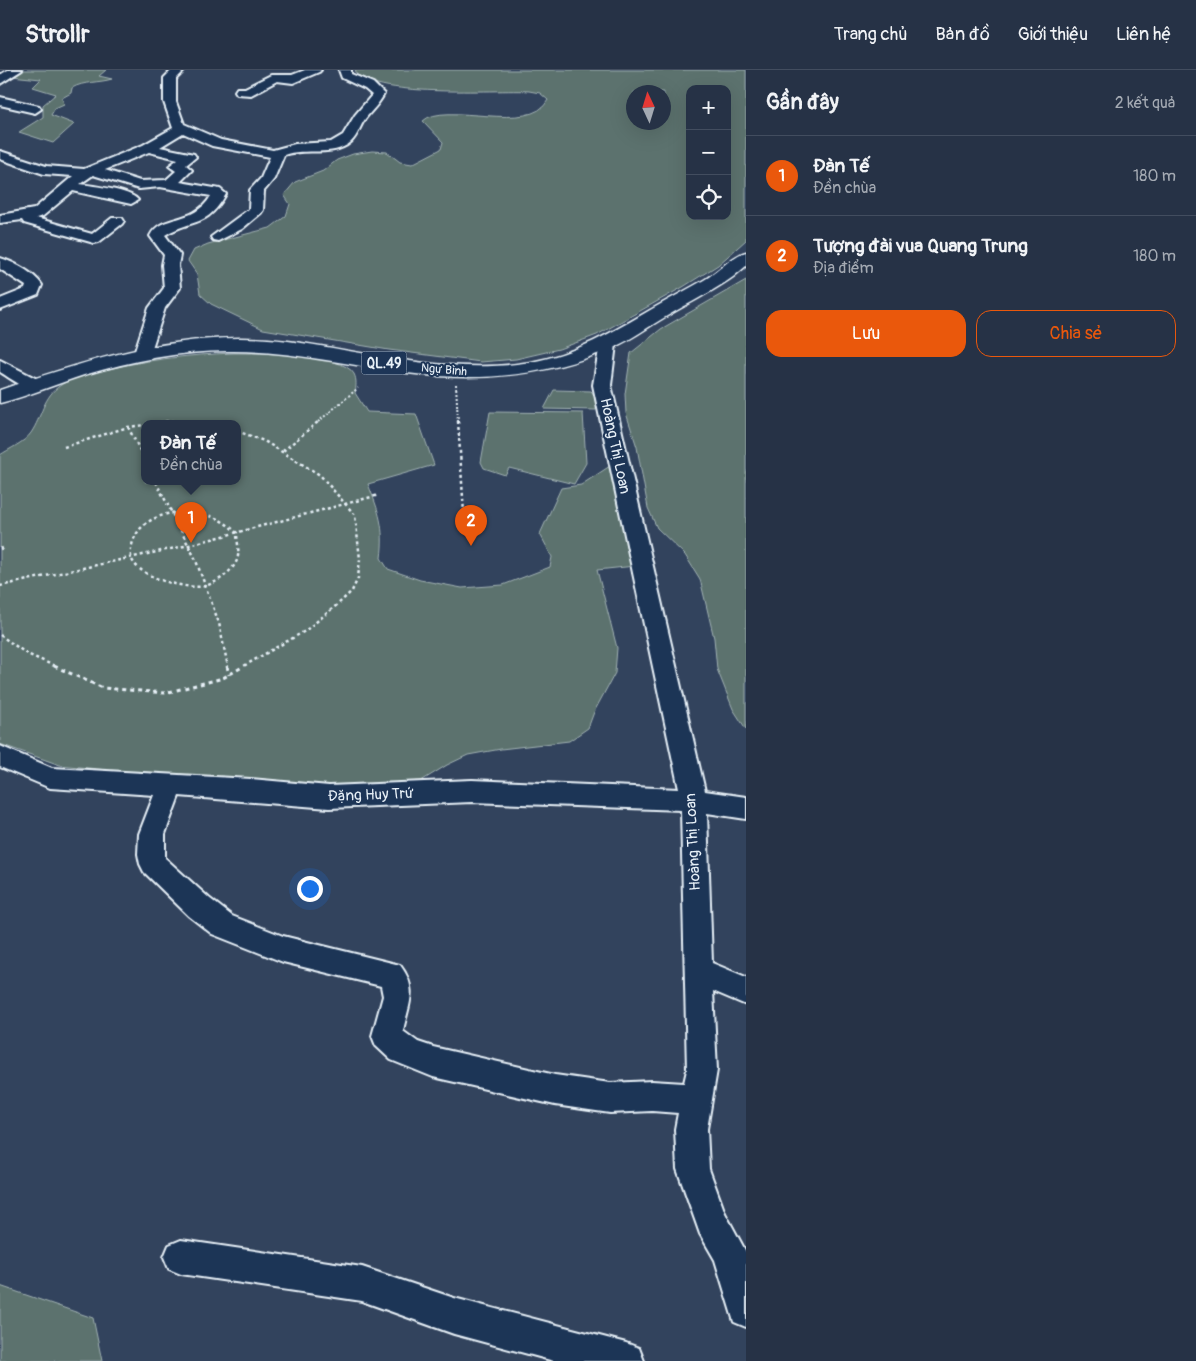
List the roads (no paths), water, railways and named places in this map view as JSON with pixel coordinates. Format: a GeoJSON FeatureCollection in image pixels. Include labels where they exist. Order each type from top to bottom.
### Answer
{"type":"FeatureCollection","features":[{"type":"Feature","properties":{"kind":"highway","name":"Ngự Bình"},"geometry":{"type":"LineString","coordinates":[[0,397],[84,369],[142,354],[200,346],[267,345],[411,368],[457,372],[501,372],[537,368],[608,344],[668,307],[710,286],[731,272],[746,257]]}},
{"type":"Feature","properties":{"kind":"street"},"geometry":{"type":"LineString","coordinates":[[0,80],[16,70]]}},
{"type":"Feature","properties":{"kind":"street"},"geometry":{"type":"LineString","coordinates":[[0,234],[34,217],[88,172],[148,148],[179,130],[170,102],[170,78],[179,70]]}},
{"type":"Feature","properties":{"kind":"street"},"geometry":{"type":"LineString","coordinates":[[241,91],[247,92],[272,78],[293,79],[315,70]]}},
{"type":"Feature","properties":{"kind":"street"},"geometry":{"type":"LineString","coordinates":[[214,236],[237,226],[243,212],[252,204],[251,189],[260,180],[276,149],[286,146],[337,141],[362,110],[370,96],[370,92],[339,77],[337,74],[338,70]]}},
{"type":"Feature","properties":{"kind":"street"},"geometry":{"type":"LineString","coordinates":[[345,70],[346,76],[378,92],[377,99],[362,110]]}},
{"type":"Feature","properties":{"kind":"street"},"geometry":{"type":"LineString","coordinates":[[0,101],[35,109]]}},
{"type":"Feature","properties":{"kind":"street"},"geometry":{"type":"LineString","coordinates":[[179,126],[216,143],[274,154]]}},
{"type":"Feature","properties":{"kind":"street"},"geometry":{"type":"LineString","coordinates":[[148,148],[194,152],[176,166],[185,170],[170,184]]}},
{"type":"Feature","properties":{"kind":"street"},"geometry":{"type":"LineString","coordinates":[[0,155],[44,170],[88,172],[139,185],[170,184],[219,194],[211,208],[190,222],[163,229],[157,236],[172,255],[170,265],[172,288],[157,308],[142,354]]}},
{"type":"Feature","properties":{"kind":"street"},"geometry":{"type":"LineString","coordinates":[[70,186],[112,194],[131,200]]}},
{"type":"Feature","properties":{"kind":"street"},"geometry":{"type":"LineString","coordinates":[[211,208],[243,212]]}},
{"type":"Feature","properties":{"kind":"street"},"geometry":{"type":"LineString","coordinates":[[0,220],[34,217],[94,239],[117,221]]}},
{"type":"Feature","properties":{"kind":"street"},"geometry":{"type":"LineString","coordinates":[[0,263],[34,285],[32,292],[0,305]]}},
{"type":"Feature","properties":{"kind":"street","name":"Hoàng Thị Loan"},"geometry":{"type":"LineString","coordinates":[[608,344],[602,385],[694,800],[702,1070],[691,1129],[693,1169],[712,1222],[730,1254],[744,1299]]}},
{"type":"Feature","properties":{"kind":"street"},"geometry":{"type":"LineString","coordinates":[[0,365],[35,385]]}},
{"type":"Feature","properties":{"kind":"street","name":"Đặng Huy Trứ"},"geometry":{"type":"LineString","coordinates":[[0,756],[50,778],[329,797],[472,791],[694,800],[746,808]]}},
{"type":"Feature","properties":{"kind":"street"},"geometry":{"type":"LineString","coordinates":[[170,785],[152,834],[150,854],[154,864],[198,907],[222,925],[283,949],[390,975],[396,980],[398,993],[387,1036],[393,1044],[416,1056],[433,1062],[555,1090],[610,1098],[652,1096],[696,1099]]}},
{"type":"Feature","properties":{"kind":"street"},"geometry":{"type":"LineString","coordinates":[[698,971],[746,992]]}},
{"type":"Feature","properties":{"kind":"street"},"geometry":{"type":"LineString","coordinates":[[181,1257],[362,1284],[454,1316],[626,1361]]}},
{"type":"Feature","properties":{"kind":"place","name":"Đàn Tế"},"geometry":{"type":"Point","coordinates":[191,543]}},
{"type":"Feature","properties":{"kind":"place","name":"Tượng đài vua Quang Trung"},"geometry":{"type":"Point","coordinates":[471,546]}}]}
